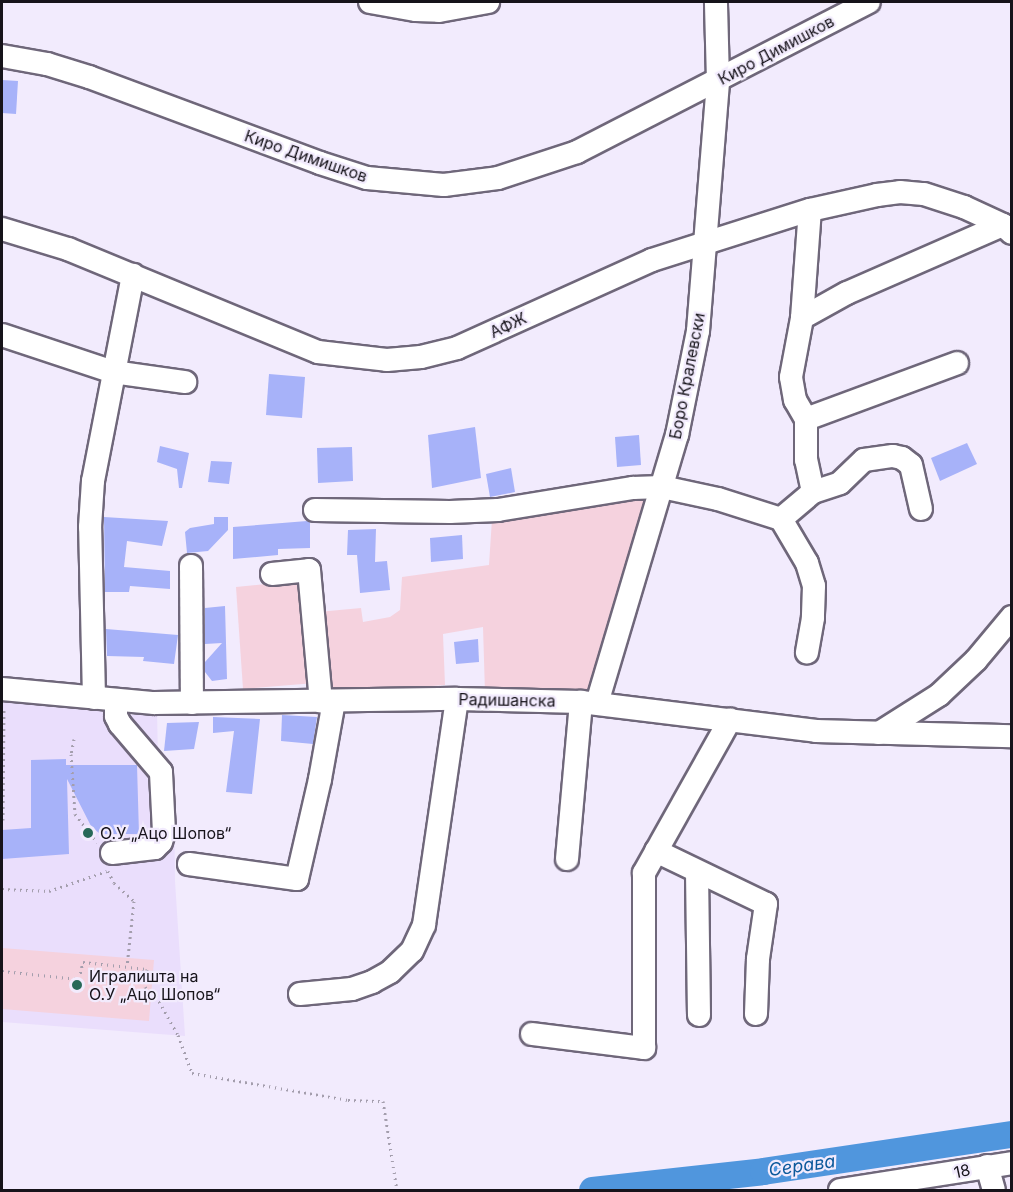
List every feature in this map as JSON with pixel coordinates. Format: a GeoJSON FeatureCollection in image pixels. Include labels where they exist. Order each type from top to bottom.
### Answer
{"type":"FeatureCollection","features":[{"type":"Feature","properties":{"kind":"street"},"geometry":{"type":"LineString","coordinates":[[370,2],[416,10],[439,11],[488,2]]}},
{"type":"Feature","properties":{"kind":"street","name":"Боро Кралевски"},"geometry":{"type":"LineString","coordinates":[[567,859],[589,703],[662,487],[677,435],[698,331],[718,81],[716,2]]}},
{"type":"Feature","properties":{"kind":"street","name":"Киро Димишков"},"geometry":{"type":"LineString","coordinates":[[2,56],[89,76],[320,163],[367,178],[444,185],[498,178],[558,159],[718,81],[869,2]]}},
{"type":"Feature","properties":{"kind":"street","name":"АФЖ"},"geometry":{"type":"LineString","coordinates":[[2,229],[26,235],[133,276],[318,352],[387,360],[421,357],[457,348],[652,260],[810,210],[877,195],[908,192],[948,201],[1007,229]]}},
{"type":"Feature","properties":{"kind":"street"},"geometry":{"type":"LineString","coordinates":[[810,210],[802,318],[791,377],[795,400],[806,419],[806,460],[813,492]]}},
{"type":"Feature","properties":{"kind":"street"},"geometry":{"type":"LineString","coordinates":[[802,318],[848,293],[1007,229]]}},
{"type":"Feature","properties":{"kind":"street"},"geometry":{"type":"LineString","coordinates":[[94,698],[90,527],[92,492],[133,276]]}},
{"type":"Feature","properties":{"kind":"street"},"geometry":{"type":"LineString","coordinates":[[2,335],[113,372],[185,382]]}},
{"type":"Feature","properties":{"kind":"street"},"geometry":{"type":"LineString","coordinates":[[806,419],[957,363]]}},
{"type":"Feature","properties":{"kind":"street"},"geometry":{"type":"LineString","coordinates":[[781,519],[813,492],[840,483],[864,460],[893,456],[902,458],[911,465],[921,509]]}},
{"type":"Feature","properties":{"kind":"street"},"geometry":{"type":"LineString","coordinates":[[315,510],[450,512],[498,510],[633,488],[662,487],[718,499],[781,519],[807,563],[814,586],[813,618],[807,652]]}},
{"type":"Feature","properties":{"kind":"street"},"geometry":{"type":"LineString","coordinates":[[191,566],[192,703]]}},
{"type":"Feature","properties":{"kind":"street"},"geometry":{"type":"LineString","coordinates":[[189,864],[297,879],[320,779],[327,701],[309,570],[272,574]]}},
{"type":"Feature","properties":{"kind":"street"},"geometry":{"type":"LineString","coordinates":[[879,734],[939,695],[976,660],[1011,616]]}},
{"type":"Feature","properties":{"kind":"street","name":"Радишанска"},"geometry":{"type":"LineString","coordinates":[[3,689],[116,700],[192,703],[457,699],[589,703],[782,728],[879,734],[1011,736]]}},
{"type":"Feature","properties":{"kind":"street"},"geometry":{"type":"LineString","coordinates":[[300,994],[352,989],[372,982],[390,972],[412,951],[424,925],[457,699]]}},
{"type":"Feature","properties":{"kind":"street"},"geometry":{"type":"LineString","coordinates":[[110,862],[155,849],[161,842],[164,832],[161,772],[120,724],[116,716],[116,700]]}},
{"type":"Feature","properties":{"kind":"street"},"geometry":{"type":"LineString","coordinates":[[532,1034],[644,1048],[644,873],[730,720]]}},
{"type":"Feature","properties":{"kind":"street"},"geometry":{"type":"LineString","coordinates":[[657,851],[766,904],[758,959],[756,1014]]}},
{"type":"Feature","properties":{"kind":"street"},"geometry":{"type":"LineString","coordinates":[[697,872],[699,1015]]}},
{"type":"Feature","properties":{"kind":"street","name":"18"},"geometry":{"type":"LineString","coordinates":[[840,1191],[1011,1163]]}},
{"type":"Feature","properties":{"kind":"street"},"geometry":{"type":"LineString","coordinates":[[987,1166],[994,1191]]}},
{"type":"Feature","properties":{"kind":"path"},"geometry":{"type":"LineString","coordinates":[[3,689],[3,820]]}},
{"type":"Feature","properties":{"kind":"path"},"geometry":{"type":"LineString","coordinates":[[74,739],[71,754],[75,814]]}},
{"type":"Feature","properties":{"kind":"path"},"geometry":{"type":"LineString","coordinates":[[2,888],[49,891],[110,862]]}},
{"type":"Feature","properties":{"kind":"path"},"geometry":{"type":"LineString","coordinates":[[114,883],[134,901],[127,966]]}},
{"type":"Feature","properties":{"kind":"path"},"geometry":{"type":"LineString","coordinates":[[2,971],[79,979],[83,962],[147,969],[145,987],[156,996],[178,1035],[192,1073],[348,1100],[383,1101],[397,1191]]}},
{"type":"Feature","properties":{"kind":"shaded area"},"geometry":{"type":"Polygon","coordinates":[[[651,496],[593,690],[485,693],[483,627],[443,634],[445,685],[328,694],[318,612],[361,608],[363,622],[390,617],[400,610],[402,577],[489,565],[492,519],[651,496]]]}},
{"type":"Feature","properties":{"kind":"shaded area"},"geometry":{"type":"Polygon","coordinates":[[[304,580],[315,683],[243,689],[236,587],[304,580]]]}},
{"type":"Feature","properties":{"kind":"shaded area","name":"О.У „Ацо Шопов“"},"geometry":{"type":"Polygon","coordinates":[[[2,698],[133,715],[157,711],[158,759],[174,785],[175,881],[185,1036],[2,1022],[2,698]]]}},
{"type":"Feature","properties":{"kind":"shaded area","name":"Игралишта на О.У „Ацо Шопов“"},"geometry":{"type":"Polygon","coordinates":[[[2,948],[154,960],[149,1021],[2,1009],[2,948]]]}},
{"type":"Feature","properties":{"kind":"building"},"geometry":{"type":"Polygon","coordinates":[[[2,80],[18,81],[16,114],[2,113],[2,80]]]}},
{"type":"Feature","properties":{"kind":"building"},"geometry":{"type":"Polygon","coordinates":[[[269,374],[305,377],[302,418],[266,415],[269,374]]]}},
{"type":"Feature","properties":{"kind":"building"},"geometry":{"type":"Polygon","coordinates":[[[475,427],[481,478],[432,488],[428,435],[475,427]]]}},
{"type":"Feature","properties":{"kind":"building"},"geometry":{"type":"Polygon","coordinates":[[[639,435],[641,465],[617,467],[615,437],[639,435]]]}},
{"type":"Feature","properties":{"kind":"building"},"geometry":{"type":"Polygon","coordinates":[[[967,443],[977,464],[940,481],[931,458],[967,443]]]}},
{"type":"Feature","properties":{"kind":"building"},"geometry":{"type":"Polygon","coordinates":[[[160,446],[189,453],[182,488],[179,488],[177,469],[157,462],[160,446]]]}},
{"type":"Feature","properties":{"kind":"building"},"geometry":{"type":"Polygon","coordinates":[[[352,447],[353,481],[318,483],[317,448],[352,447]]]}},
{"type":"Feature","properties":{"kind":"building"},"geometry":{"type":"Polygon","coordinates":[[[211,461],[232,462],[229,484],[208,482],[211,461]]]}},
{"type":"Feature","properties":{"kind":"building"},"geometry":{"type":"Polygon","coordinates":[[[511,468],[515,492],[490,497],[486,474],[511,468]]]}},
{"type":"Feature","properties":{"kind":"building"},"geometry":{"type":"Polygon","coordinates":[[[104,517],[168,521],[162,546],[127,541],[124,567],[170,571],[170,589],[130,586],[129,592],[105,592],[104,517]]]}},
{"type":"Feature","properties":{"kind":"building"},"geometry":{"type":"Polygon","coordinates":[[[214,517],[228,517],[228,530],[208,551],[187,553],[185,532],[190,528],[214,524],[214,517]]]}},
{"type":"Feature","properties":{"kind":"building"},"geometry":{"type":"Polygon","coordinates":[[[310,522],[310,548],[278,549],[278,555],[233,559],[233,527],[310,522]]]}},
{"type":"Feature","properties":{"kind":"building"},"geometry":{"type":"Polygon","coordinates":[[[376,529],[375,562],[387,561],[390,590],[360,593],[357,555],[347,555],[348,530],[376,529]]]}},
{"type":"Feature","properties":{"kind":"building"},"geometry":{"type":"Polygon","coordinates":[[[462,535],[463,559],[431,562],[430,538],[462,535]]]}},
{"type":"Feature","properties":{"kind":"building"},"geometry":{"type":"Polygon","coordinates":[[[225,606],[227,679],[212,681],[205,672],[205,662],[222,643],[205,644],[205,608],[225,606]]]}},
{"type":"Feature","properties":{"kind":"building"},"geometry":{"type":"Polygon","coordinates":[[[106,629],[178,635],[174,664],[143,661],[144,657],[107,656],[106,629]]]}},
{"type":"Feature","properties":{"kind":"building"},"geometry":{"type":"Polygon","coordinates":[[[478,639],[479,662],[456,664],[454,642],[478,639]]]}},
{"type":"Feature","properties":{"kind":"building"},"geometry":{"type":"Polygon","coordinates":[[[282,715],[317,717],[313,744],[281,741],[282,715]]]}},
{"type":"Feature","properties":{"kind":"building"},"geometry":{"type":"Polygon","coordinates":[[[213,717],[260,719],[252,794],[226,792],[234,731],[213,733],[213,717]]]}},
{"type":"Feature","properties":{"kind":"building"},"geometry":{"type":"Polygon","coordinates":[[[199,722],[194,749],[164,751],[167,723],[199,722]]]}},
{"type":"Feature","properties":{"kind":"building"},"geometry":{"type":"Polygon","coordinates":[[[66,759],[66,765],[137,765],[139,834],[100,834],[91,826],[67,779],[69,854],[2,859],[2,830],[31,828],[31,760],[66,759]]]}},
{"type":"Feature","properties":{"kind":"waterway","name":"Серава"},"geometry":{"type":"LineString","coordinates":[[592,1190],[763,1171],[1012,1134]]}},
{"type":"Feature","properties":{"kind":"place","name":"О.У „Ацо Шопов“"},"geometry":{"type":"Point","coordinates":[88,833]}},
{"type":"Feature","properties":{"kind":"place","name":"Игралишта на О.У „Ацо Шопов“"},"geometry":{"type":"Point","coordinates":[77,985]}}]}
